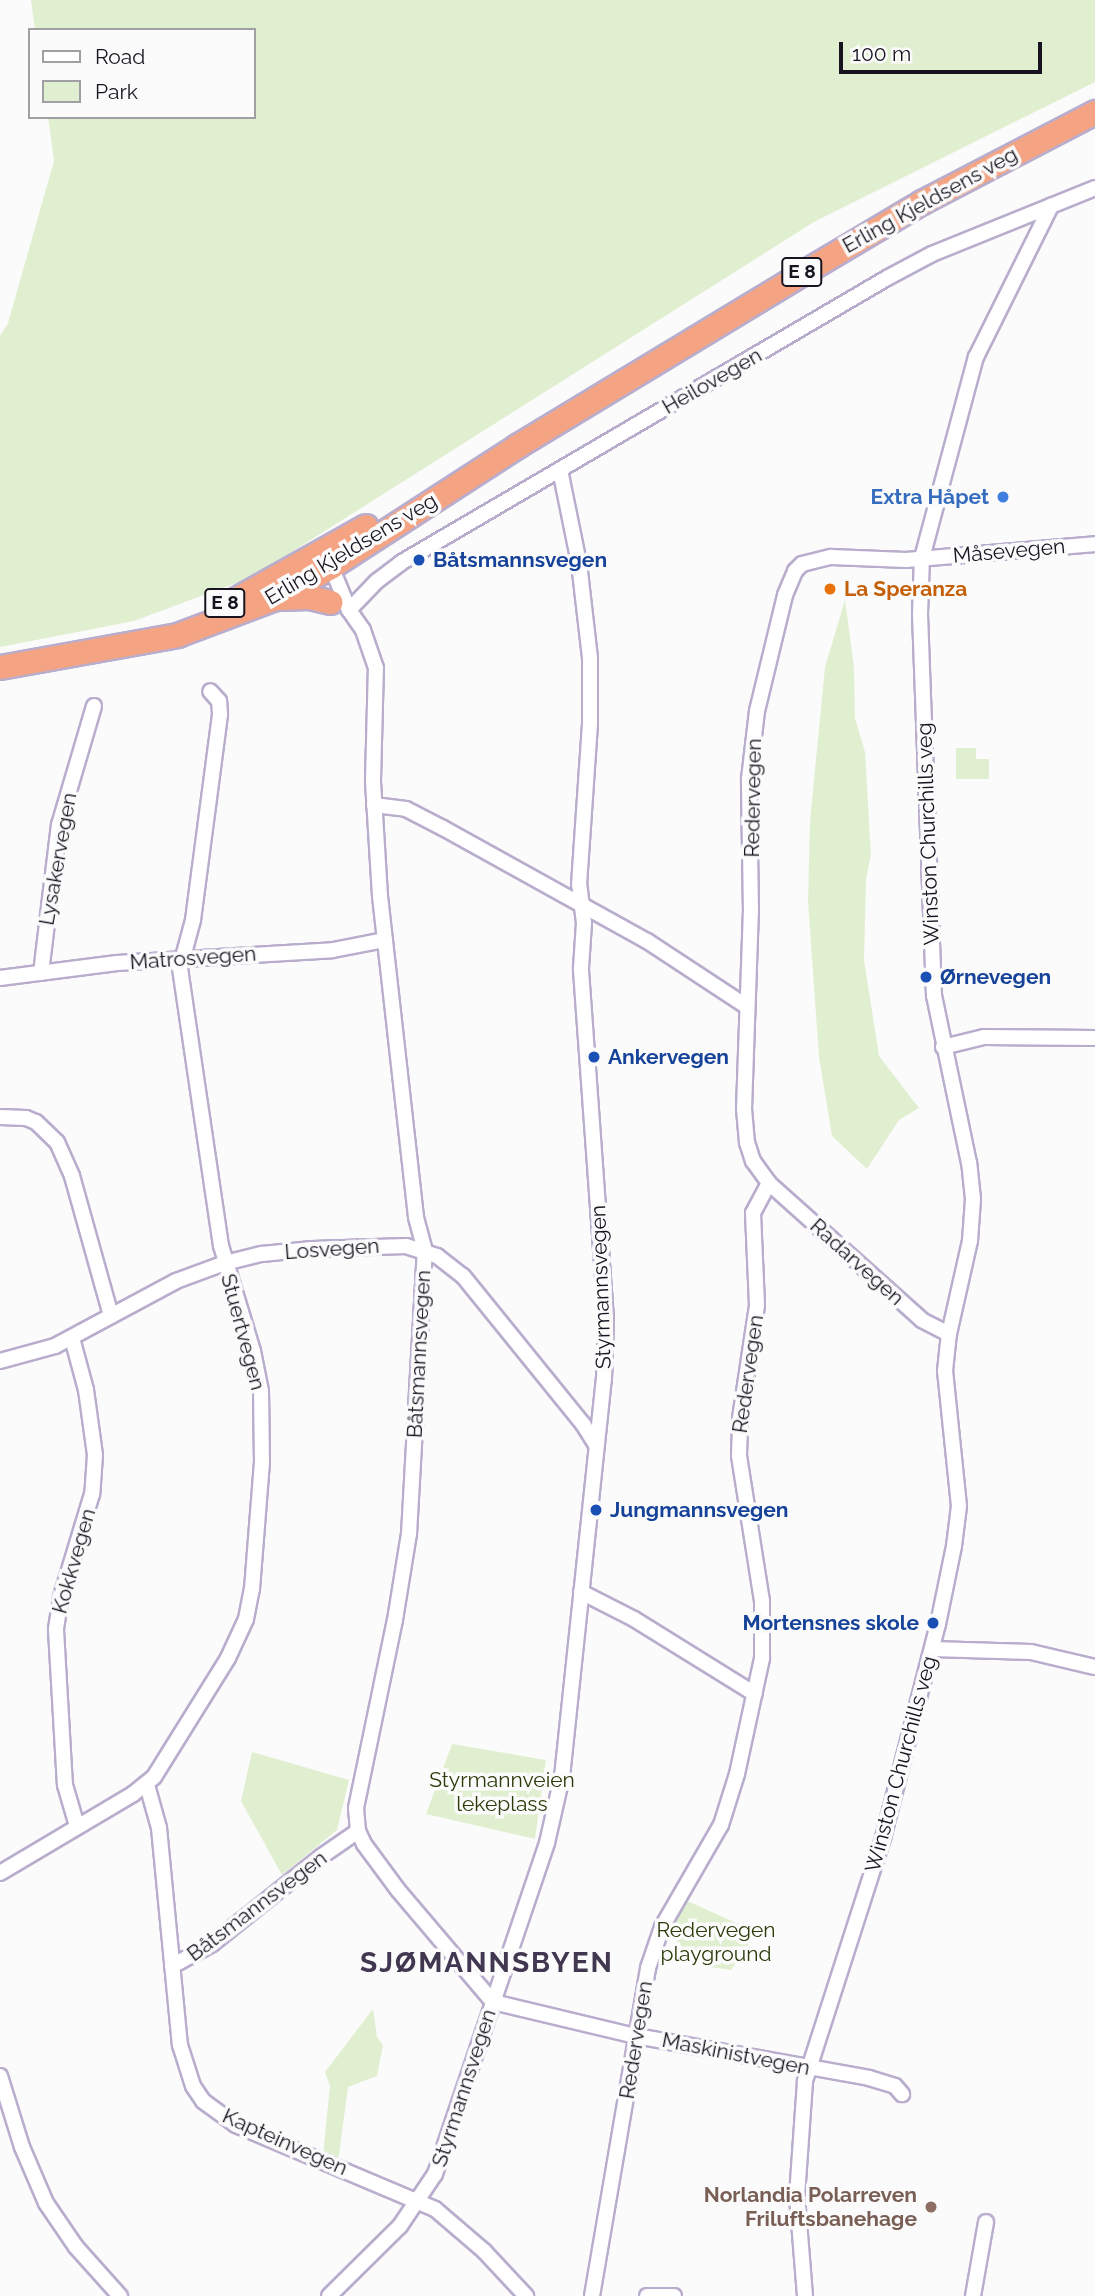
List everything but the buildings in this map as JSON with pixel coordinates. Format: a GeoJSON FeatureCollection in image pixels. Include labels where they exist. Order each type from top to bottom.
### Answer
{"type":"FeatureCollection","features":[{"type":"Feature","properties":{"kind":"highway","name":"Erling Kjeldsens veg"},"geometry":{"type":"LineString","coordinates":[[0,667],[198,629],[275,598],[320,566],[922,202],[1095,111]]}},
{"type":"Feature","properties":{"kind":"highway","name":"Erling Kjeldsens veg"},"geometry":{"type":"LineString","coordinates":[[134,642],[320,566]]}},
{"type":"Feature","properties":{"kind":"highway","name":"E 8"},"geometry":{"type":"LineString","coordinates":[[275,598],[309,597],[340,606]]}},
{"type":"Feature","properties":{"kind":"street","name":"Heilovegen"},"geometry":{"type":"LineString","coordinates":[[340,606],[402,562],[887,278],[932,254],[1095,188]]}},
{"type":"Feature","properties":{"kind":"street","name":"Winston Churchills veg"},"geometry":{"type":"LineString","coordinates":[[805,2296],[797,2196],[808,2068],[883,1838],[932,1649],[954,1546],[959,1506],[946,1391],[950,1334],[971,1241],[973,1199],[967,1155],[933,996],[920,614],[922,558],[976,356],[1051,206]]}},
{"type":"Feature","properties":{"kind":"street","name":"Styrmannsvegen"},"geometry":{"type":"LineString","coordinates":[[329,2296],[395,2231],[431,2183],[448,2141],[547,1843],[558,1801],[604,1379],[606,1319],[582,981],[584,923],[579,885],[590,668],[579,563],[560,470]]}},
{"type":"Feature","properties":{"kind":"street","name":"Måsevegen"},"geometry":{"type":"LineString","coordinates":[[922,558],[1095,544]]}},
{"type":"Feature","properties":{"kind":"street","name":"Redervegen"},"geometry":{"type":"LineString","coordinates":[[592,2296],[636,2036],[655,1946],[672,1910],[721,1825],[755,1695],[764,1620],[738,1455],[740,1418],[757,1306],[753,1213],[769,1183],[753,1161],[744,1127],[751,912],[751,747],[757,711],[791,578],[802,564],[821,558],[922,558]]}},
{"type":"Feature","properties":{"kind":"street","name":"Båtsmannsvegen"},"geometry":{"type":"LineString","coordinates":[[172,1966],[212,1944],[322,1856],[358,1831],[356,1808],[395,1620],[409,1534],[425,1251],[418,1231],[411,1177],[385,940],[374,805],[376,668],[363,630],[321,590],[320,566]]}},
{"type":"Feature","properties":{"kind":"street","name":"Båtsmannsvegen"},"geometry":{"type":"LineString","coordinates":[[320,566],[340,606]]}},
{"type":"Feature","properties":{"kind":"street","name":"Stuertvegen"},"geometry":{"type":"LineString","coordinates":[[0,1872],[147,1784],[163,1766],[228,1658],[246,1619],[252,1589],[261,1474],[261,1391],[253,1351],[225,1262],[182,990],[183,959],[193,920],[220,713],[219,701],[210,691]]}},
{"type":"Feature","properties":{"kind":"street","name":"Lysakervegen"},"geometry":{"type":"LineString","coordinates":[[41,973],[59,825],[94,706]]}},
{"type":"Feature","properties":{"kind":"street"},"geometry":{"type":"LineString","coordinates":[[374,805],[406,809],[425,818],[648,941],[746,1006]]}},
{"type":"Feature","properties":{"kind":"street","name":"Matrosvegen"},"geometry":{"type":"LineString","coordinates":[[0,978],[183,959],[333,950],[385,940]]}},
{"type":"Feature","properties":{"kind":"street"},"geometry":{"type":"LineString","coordinates":[[943,1047],[984,1037],[1095,1038]]}},
{"type":"Feature","properties":{"kind":"street"},"geometry":{"type":"LineString","coordinates":[[0,1117],[26,1118],[36,1122],[57,1142],[72,1176],[111,1316]]}},
{"type":"Feature","properties":{"kind":"street","name":"Radarvegen"},"geometry":{"type":"LineString","coordinates":[[769,1183],[922,1320],[950,1334]]}},
{"type":"Feature","properties":{"kind":"street","name":"Losvegen"},"geometry":{"type":"LineString","coordinates":[[0,1361],[38,1352],[72,1338],[176,1281],[225,1262],[262,1254],[369,1245],[406,1246],[425,1251],[450,1265],[474,1289],[583,1424],[596,1445]]}},
{"type":"Feature","properties":{"kind":"street","name":"Kokkvegen"},"geometry":{"type":"LineString","coordinates":[[72,1338],[88,1399],[95,1455],[90,1503],[61,1597],[56,1630],[65,1785],[77,1826]]}},
{"type":"Feature","properties":{"kind":"street"},"geometry":{"type":"LineString","coordinates":[[581,1592],[634,1619],[755,1695]]}},
{"type":"Feature","properties":{"kind":"street"},"geometry":{"type":"LineString","coordinates":[[932,1649],[1031,1652],[1095,1667]]}},
{"type":"Feature","properties":{"kind":"street","name":"Kapteinvegen"},"geometry":{"type":"LineString","coordinates":[[147,1784],[159,1828],[180,2045],[193,2087],[203,2101],[236,2125],[420,2201],[449,2220],[526,2296]]}},
{"type":"Feature","properties":{"kind":"street"},"geometry":{"type":"LineString","coordinates":[[358,1831],[364,1844],[398,1890],[493,2002]]}},
{"type":"Feature","properties":{"kind":"street","name":"Maskinistvegen"},"geometry":{"type":"LineString","coordinates":[[493,2002],[636,2036],[888,2083],[902,2094]]}},
{"type":"Feature","properties":{"kind":"street"},"geometry":{"type":"LineString","coordinates":[[0,2076],[22,2147],[46,2203],[76,2247],[120,2296]]}},
{"type":"Feature","properties":{"kind":"street"},"geometry":{"type":"LineString","coordinates":[[973,2296],[986,2222]]}},
{"type":"Feature","properties":{"kind":"street"},"geometry":{"type":"LineString","coordinates":[[647,2296],[674,2296]]}},
{"type":"Feature","properties":{"kind":"green space"},"geometry":{"type":"Polygon","coordinates":[[[31,0],[1095,0],[1095,82],[814,222],[252,577],[134,621],[0,647],[0,336],[8,323],[54,161],[48,119],[256,119],[256,28],[35,28],[31,0]]]}},
{"type":"Feature","properties":{"kind":"green space"},"geometry":{"type":"Polygon","coordinates":[[[845,600],[854,667],[855,718],[865,752],[871,855],[866,879],[864,960],[879,1056],[919,1108],[899,1120],[867,1169],[832,1136],[819,1057],[808,902],[810,821],[825,667],[845,600]]]}},
{"type":"Feature","properties":{"kind":"green space"},"geometry":{"type":"Polygon","coordinates":[[[956,748],[976,748],[976,759],[989,759],[989,779],[956,779],[956,748]]]}},
{"type":"Feature","properties":{"kind":"green space","name":"Styrmannveien lekeplass"},"geometry":{"type":"Polygon","coordinates":[[[452,1744],[546,1760],[535,1839],[426,1814],[452,1744]]]}},
{"type":"Feature","properties":{"kind":"green space"},"geometry":{"type":"Polygon","coordinates":[[[252,1752],[349,1780],[337,1830],[282,1875],[241,1801],[252,1752]]]}},
{"type":"Feature","properties":{"kind":"green space","name":"Redervegen playground"},"geometry":{"type":"Polygon","coordinates":[[[685,1900],[743,1926],[749,1944],[731,1970],[702,1966],[669,1934],[685,1900]]]}},
{"type":"Feature","properties":{"kind":"green space"},"geometry":{"type":"Polygon","coordinates":[[[373,2009],[377,2037],[383,2045],[377,2076],[348,2087],[338,2162],[323,2155],[330,2086],[325,2072],[373,2009]]]}},
{"type":"Feature","properties":{"kind":"place","name":"Extra Håpet"},"geometry":{"type":"Point","coordinates":[1003,497]}},
{"type":"Feature","properties":{"kind":"place","name":"Båtsmannsvegen"},"geometry":{"type":"Point","coordinates":[419,560]}},
{"type":"Feature","properties":{"kind":"place","name":"La Speranza"},"geometry":{"type":"Point","coordinates":[830,589]}},
{"type":"Feature","properties":{"kind":"place","name":"Ørnevegen"},"geometry":{"type":"Point","coordinates":[926,977]}},
{"type":"Feature","properties":{"kind":"place","name":"Ankervegen"},"geometry":{"type":"Point","coordinates":[594,1057]}},
{"type":"Feature","properties":{"kind":"place","name":"Jungmannsvegen"},"geometry":{"type":"Point","coordinates":[596,1510]}},
{"type":"Feature","properties":{"kind":"place","name":"Mortensnes skole"},"geometry":{"type":"Point","coordinates":[933,1623]}},
{"type":"Feature","properties":{"kind":"place","name":"Norlandia Polarreven Friluftsbanehage"},"geometry":{"type":"Point","coordinates":[931,2207]}},
{"type":"Feature","properties":{"kind":"district","name":"SJØMANNSBYEN"},"geometry":{"type":"Point","coordinates":[487,1963]}}]}
